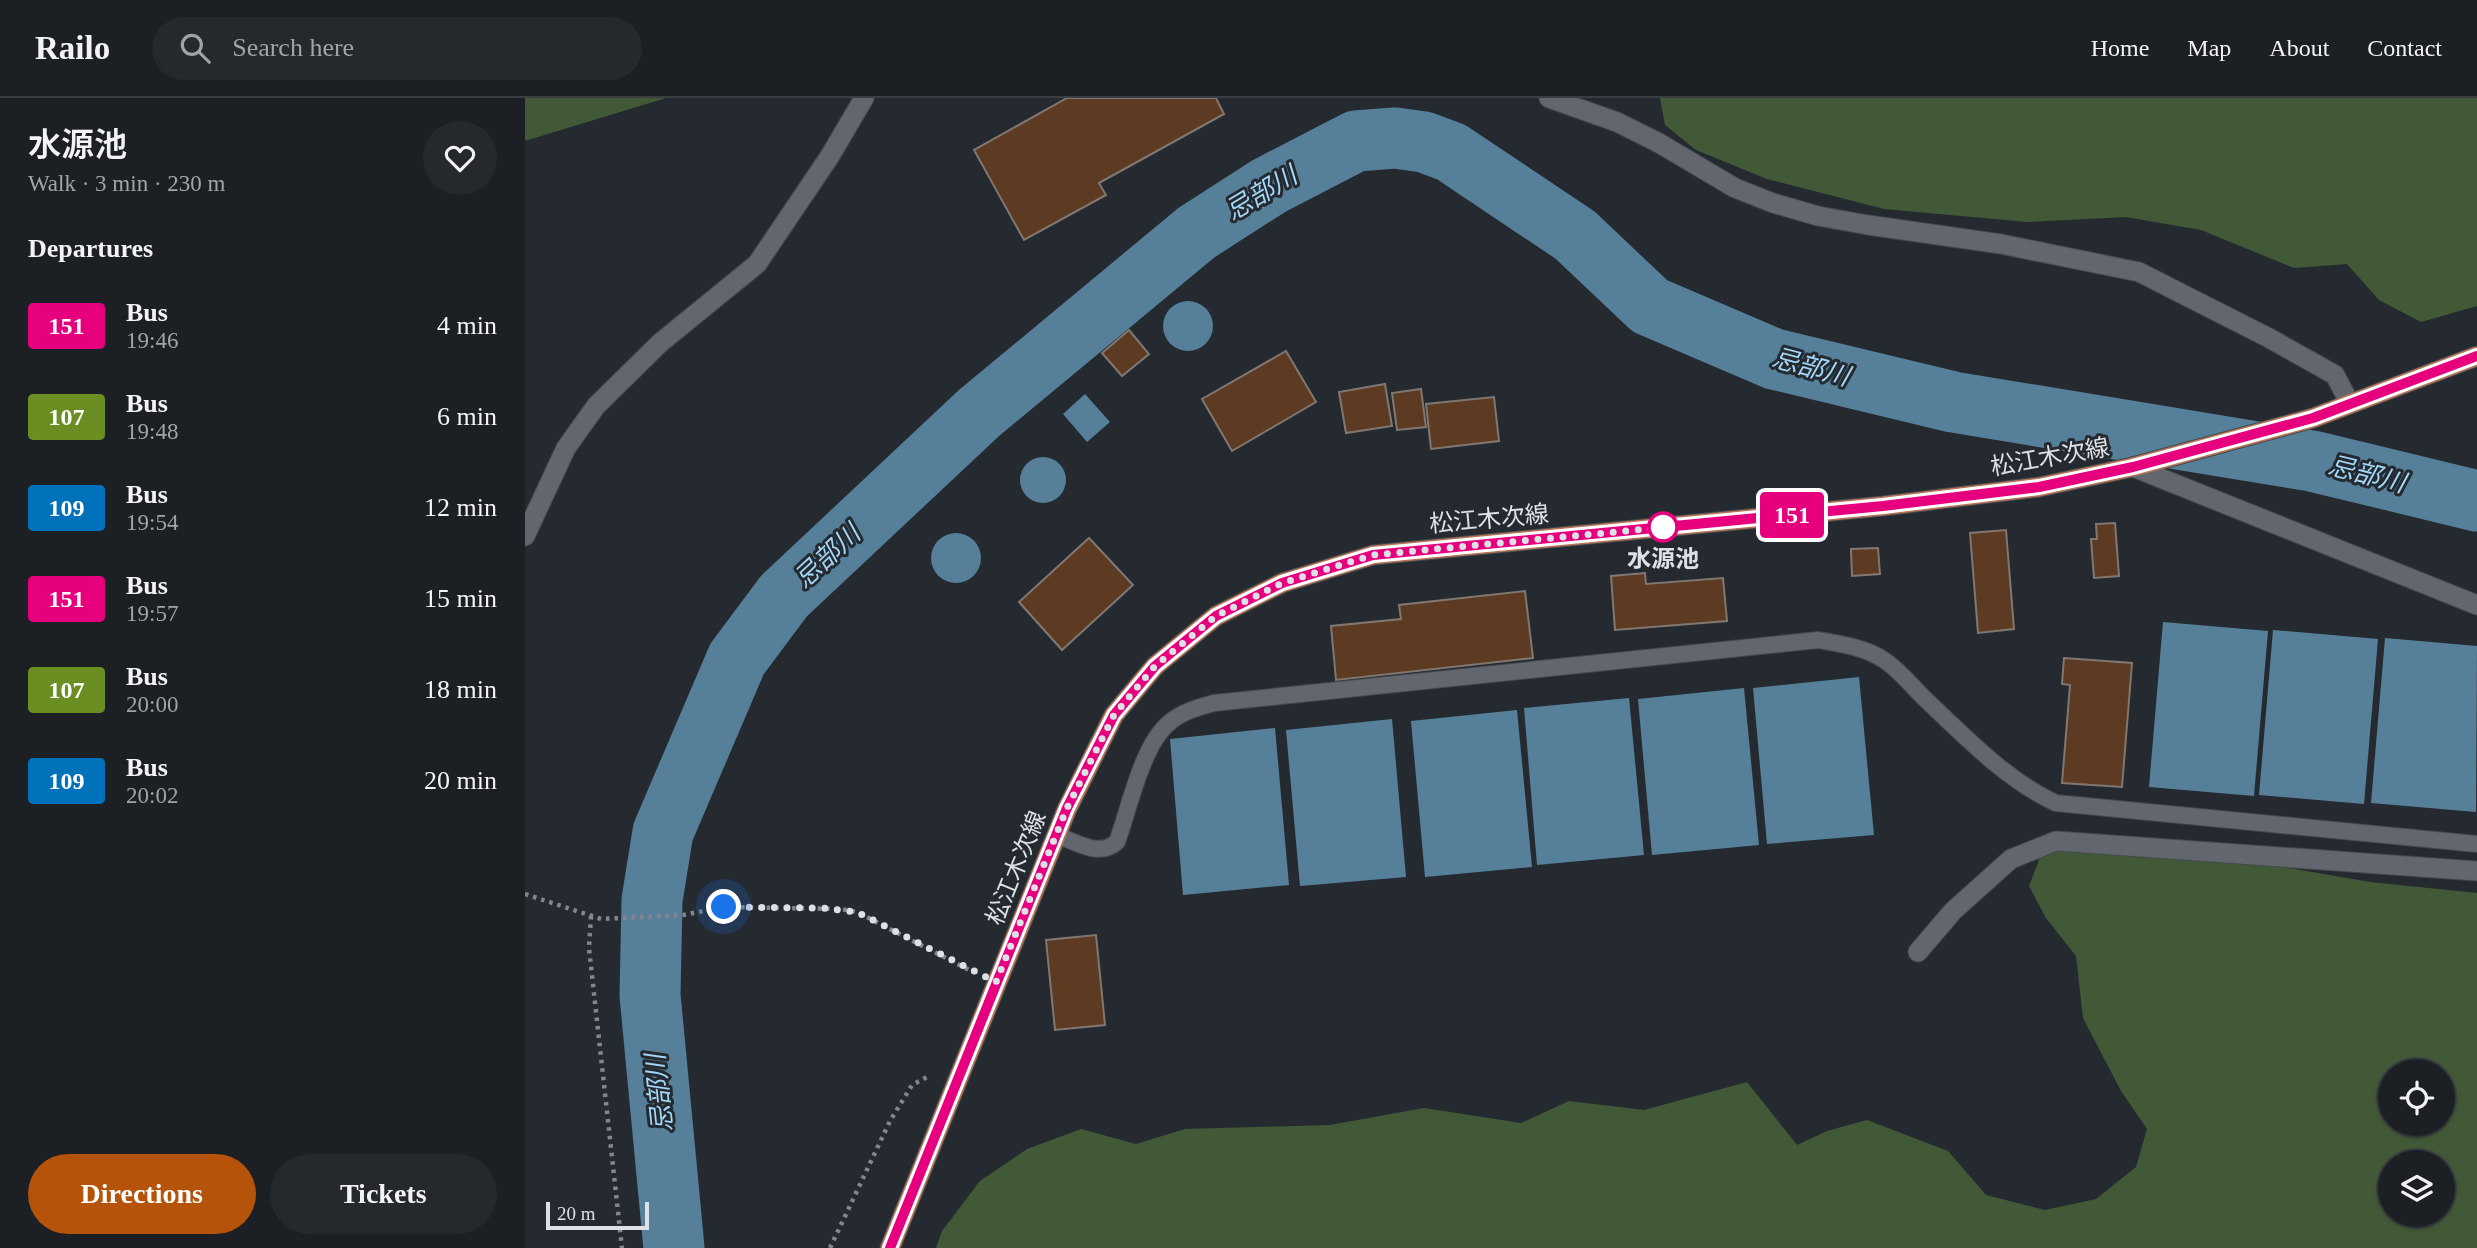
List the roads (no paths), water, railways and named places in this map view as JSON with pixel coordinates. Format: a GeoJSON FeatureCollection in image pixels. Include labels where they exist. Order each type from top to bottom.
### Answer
{"type":"FeatureCollection","features":[{"type":"Feature","properties":{"kind":"main road","name":"松江木次線"},"geometry":{"type":"LineString","coordinates":[[890,1248],[1056,835],[1114,715],[1155,666],[1216,616],[1282,583],[1373,555],[1883,506],[2039,487],[2133,467],[2313,418],[2477,356]]}},
{"type":"Feature","properties":{"kind":"street"},"geometry":{"type":"LineString","coordinates":[[525,537],[566,448],[596,406],[660,343],[757,264],[830,156],[864,98]]}},
{"type":"Feature","properties":{"kind":"street"},"geometry":{"type":"LineString","coordinates":[[1549,98],[1617,122],[1659,143],[1735,188],[1773,203],[1818,216],[2001,244],[2139,272],[2335,375],[2350,404]]}},
{"type":"Feature","properties":{"kind":"street"},"geometry":{"type":"LineString","coordinates":[[2133,467],[2477,605]]}},
{"type":"Feature","properties":{"kind":"street"},"geometry":{"type":"LineString","coordinates":[[1918,952],[1952,911],[2011,859],[2056,841],[2477,871]]}},
{"type":"Feature","properties":{"kind":"lane"},"geometry":{"type":"LineString","coordinates":[[1056,835],[1100,851],[1109,849],[1117,842],[1146,757],[1158,734],[1170,721],[1214,703],[1818,640],[1866,651],[1885,660],[1956,728],[2019,782],[2037,795],[2056,803],[2477,844]]}},
{"type":"Feature","properties":{"kind":"water"},"geometry":{"type":"Polygon","coordinates":[[[1188,301],[1205,309],[1213,326],[1205,343],[1188,351],[1171,343],[1163,326],[1171,309],[1188,301]]]}},
{"type":"Feature","properties":{"kind":"water"},"geometry":{"type":"Polygon","coordinates":[[[1085,394],[1110,422],[1087,442],[1063,414],[1085,394]]]}},
{"type":"Feature","properties":{"kind":"water"},"geometry":{"type":"Polygon","coordinates":[[[1043,457],[1059,464],[1066,480],[1059,496],[1043,503],[1027,496],[1020,480],[1027,464],[1043,457]]]}},
{"type":"Feature","properties":{"kind":"water"},"geometry":{"type":"Polygon","coordinates":[[[956,533],[974,540],[981,558],[974,576],[956,583],[938,576],[931,558],[938,540],[956,533]]]}},
{"type":"Feature","properties":{"kind":"water"},"geometry":{"type":"Polygon","coordinates":[[[2163,622],[2268,631],[2254,796],[2149,787],[2163,622]]]}},
{"type":"Feature","properties":{"kind":"water"},"geometry":{"type":"Polygon","coordinates":[[[2273,630],[2378,639],[2364,804],[2259,795],[2273,630]]]}},
{"type":"Feature","properties":{"kind":"water"},"geometry":{"type":"Polygon","coordinates":[[[2385,638],[2477,646],[2476,812],[2371,803],[2385,638]]]}},
{"type":"Feature","properties":{"kind":"water"},"geometry":{"type":"Polygon","coordinates":[[[1859,677],[1874,835],[1767,844],[1753,688],[1859,677]]]}},
{"type":"Feature","properties":{"kind":"water"},"geometry":{"type":"Polygon","coordinates":[[[1744,688],[1759,845],[1652,855],[1638,699],[1744,688]]]}},
{"type":"Feature","properties":{"kind":"water"},"geometry":{"type":"Polygon","coordinates":[[[1629,698],[1644,855],[1537,865],[1524,708],[1629,698]]]}},
{"type":"Feature","properties":{"kind":"water"},"geometry":{"type":"Polygon","coordinates":[[[1517,710],[1532,867],[1425,877],[1411,721],[1517,710]]]}},
{"type":"Feature","properties":{"kind":"water"},"geometry":{"type":"Polygon","coordinates":[[[1392,719],[1406,877],[1300,886],[1286,730],[1392,719]]]}},
{"type":"Feature","properties":{"kind":"water"},"geometry":{"type":"Polygon","coordinates":[[[1275,728],[1289,885],[1183,895],[1170,739],[1275,728]]]}},
{"type":"Feature","properties":{"kind":"waterway","name":"忌部川"},"geometry":{"type":"LineString","coordinates":[[674,1248],[650,995],[652,900],[663,832],[737,659],[784,596],[979,413],[1196,233],[1269,186],[1356,141],[1395,138],[1424,142],[1451,152],[1575,235],[1650,306],[1774,359],[1953,402],[2312,461],[2477,501]]}},
{"type":"Feature","properties":{"kind":"place","name":"水源池"},"geometry":{"type":"Point","coordinates":[1663,527]}}]}
